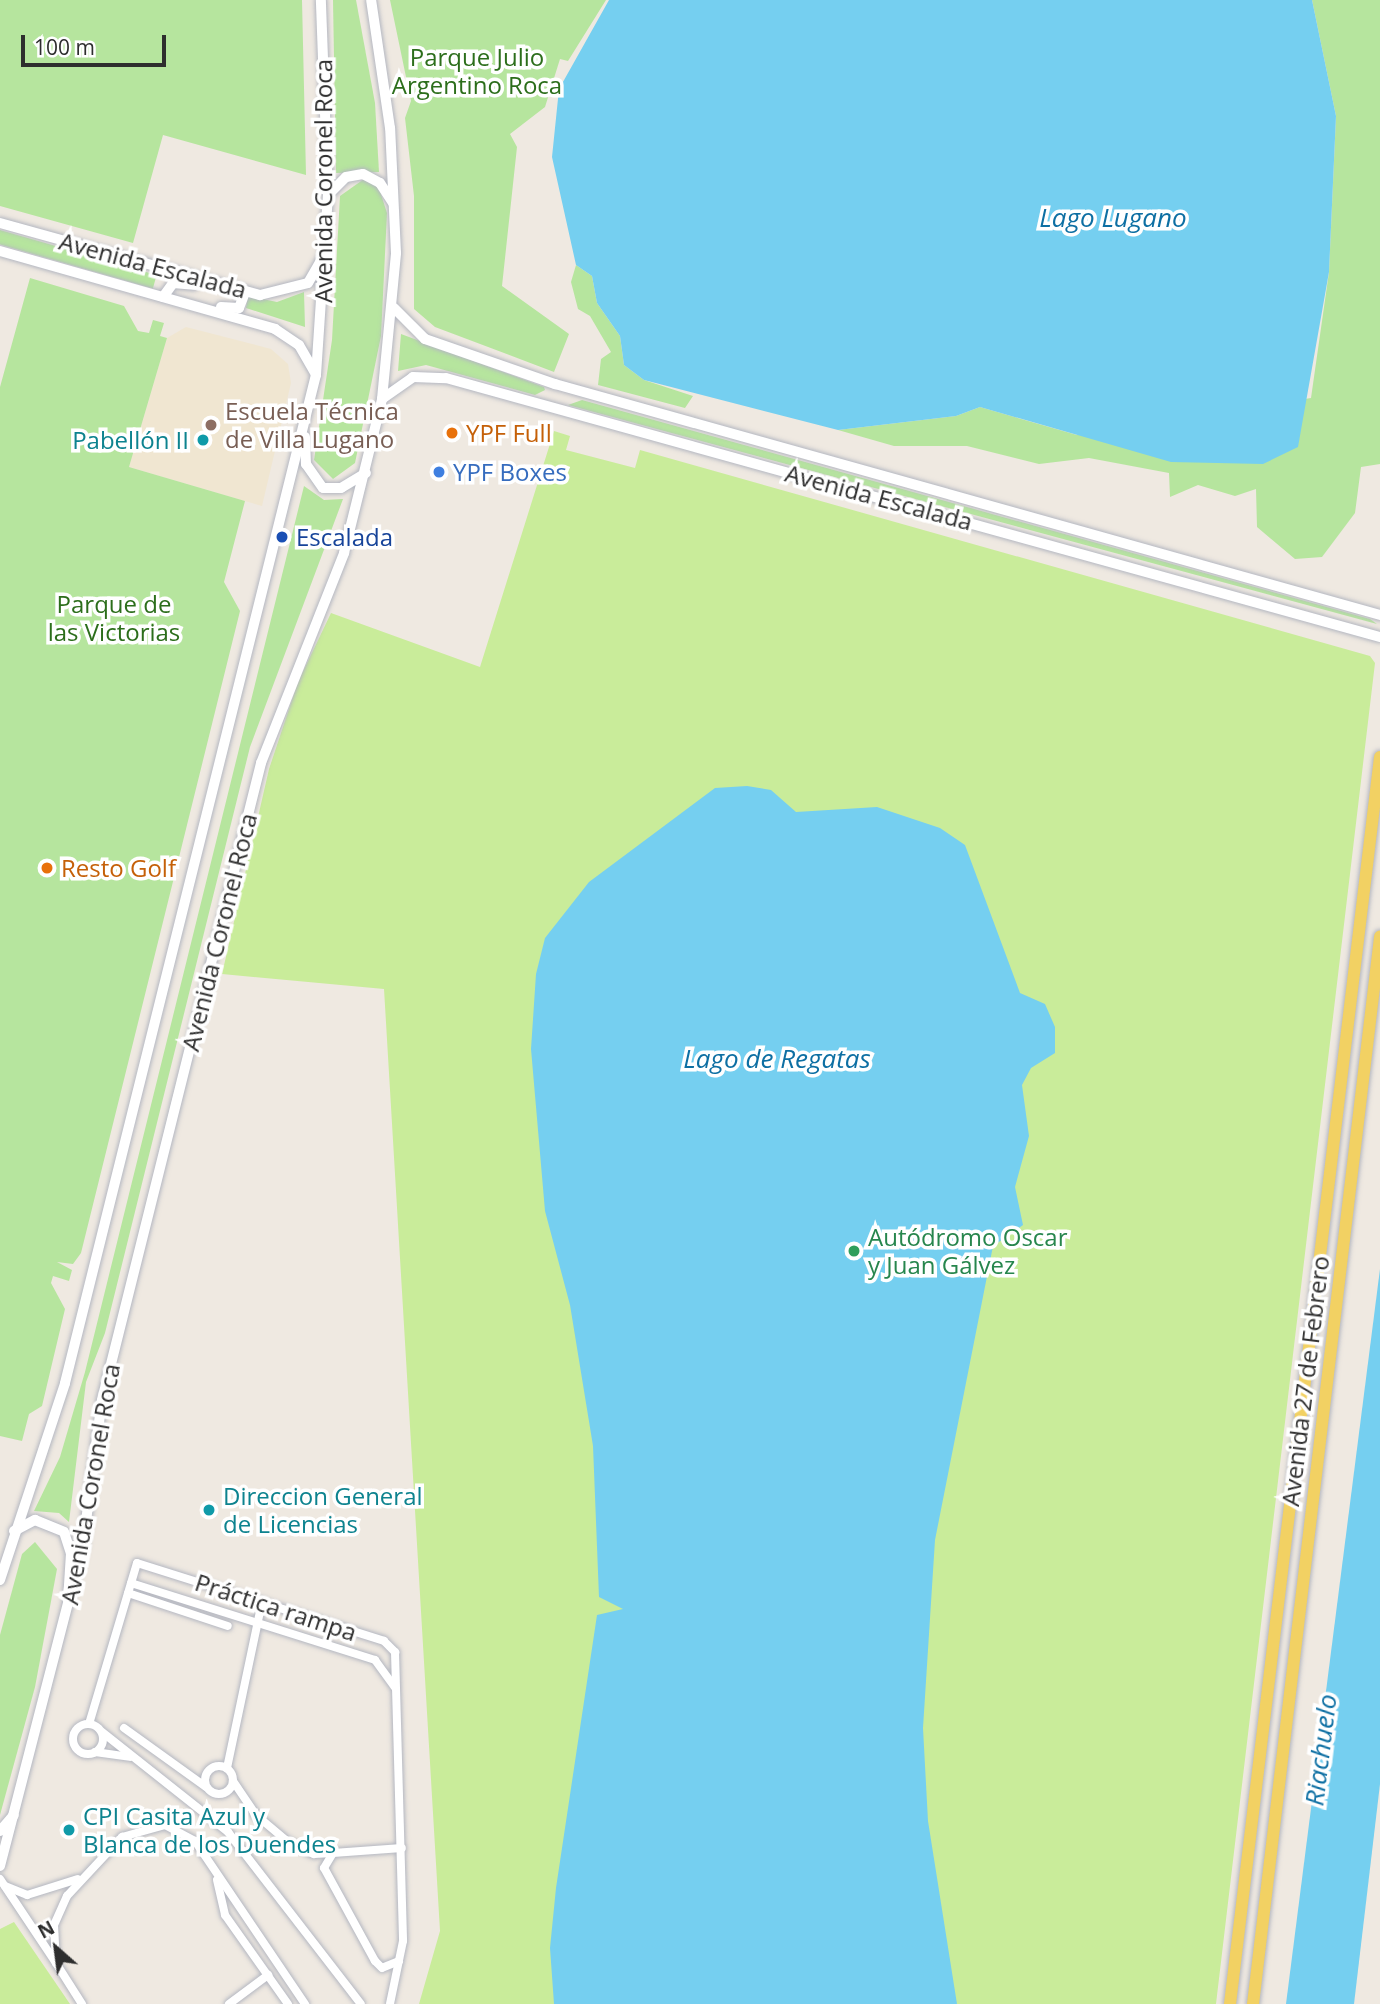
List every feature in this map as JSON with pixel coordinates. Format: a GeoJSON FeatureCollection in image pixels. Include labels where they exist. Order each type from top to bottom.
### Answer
{"type":"FeatureCollection","features":[{"type":"Feature","properties":{"kind":"main road","name":"Avenida Coronel Roca"},"geometry":{"type":"LineString","coordinates":[[0,1580],[65,1383],[316,375],[327,249],[328,195],[321,0]]}},
{"type":"Feature","properties":{"kind":"main road","name":"Avenida Coronel Roca"},"geometry":{"type":"LineString","coordinates":[[0,1866],[18,1810],[88,1521],[102,1401],[261,763],[344,553],[366,473],[382,399],[394,307],[394,205],[371,0]]}},
{"type":"Feature","properties":{"kind":"main road"},"geometry":{"type":"LineString","coordinates":[[328,195],[346,177],[363,174],[380,183],[394,205]]}},
{"type":"Feature","properties":{"kind":"main road","name":"Avenida Escalada"},"geometry":{"type":"LineString","coordinates":[[0,223],[239,290],[295,290],[309,283],[327,249]]}},
{"type":"Feature","properties":{"kind":"main road","name":"Avenida Escalada"},"geometry":{"type":"LineString","coordinates":[[0,251],[285,333],[316,375]]}},
{"type":"Feature","properties":{"kind":"main road"},"geometry":{"type":"LineString","coordinates":[[163,297],[177,282],[220,292],[239,290],[235,310],[181,302]]}},
{"type":"Feature","properties":{"kind":"main road","name":"Avenida Escalada"},"geometry":{"type":"LineString","coordinates":[[394,307],[425,339],[555,384],[1380,615]]}},
{"type":"Feature","properties":{"kind":"main road","name":"Avenida Escalada"},"geometry":{"type":"LineString","coordinates":[[382,399],[413,377],[431,376],[548,406],[1380,637]]}},
{"type":"Feature","properties":{"kind":"main road"},"geometry":{"type":"LineString","coordinates":[[548,406],[555,384]]}},
{"type":"Feature","properties":{"kind":"main road"},"geometry":{"type":"LineString","coordinates":[[306,421],[306,464],[316,484],[332,490],[366,473]]}},
{"type":"Feature","properties":{"kind":"main road","name":"Avenida 27 de Febrero"},"geometry":{"type":"LineString","coordinates":[[1230,2004],[1380,757]]}},
{"type":"Feature","properties":{"kind":"main road","name":"Avenida 27 de Febrero"},"geometry":{"type":"LineString","coordinates":[[1252,2004],[1380,937]]}},
{"type":"Feature","properties":{"kind":"main road"},"geometry":{"type":"LineString","coordinates":[[14,1531],[35,1520],[64,1532],[71,1553],[69,1603]]}},
{"type":"Feature","properties":{"kind":"main road"},"geometry":{"type":"LineString","coordinates":[[0,1831],[18,1810]]}},
{"type":"Feature","properties":{"kind":"street","name":"Práctica rampa"},"geometry":{"type":"LineString","coordinates":[[131,1583],[137,1563],[384,1641],[395,1652],[402,1848],[400,1961],[390,2004]]}},
{"type":"Feature","properties":{"kind":"street"},"geometry":{"type":"LineString","coordinates":[[133,1758],[81,1752],[73,1740],[89,1724],[131,1583],[375,1660],[397,1690]]}},
{"type":"Feature","properties":{"kind":"street"},"geometry":{"type":"LineString","coordinates":[[128,1593],[228,1626]]}},
{"type":"Feature","properties":{"kind":"street"},"geometry":{"type":"LineString","coordinates":[[262,1602],[227,1768],[233,1781],[256,1815],[287,1841],[314,1854],[402,1848]]}},
{"type":"Feature","properties":{"kind":"street"},"geometry":{"type":"LineString","coordinates":[[89,1724],[228,1832],[361,2004]]}},
{"type":"Feature","properties":{"kind":"street"},"geometry":{"type":"LineString","coordinates":[[124,1728],[206,1787],[222,1794],[233,1781]]}},
{"type":"Feature","properties":{"kind":"street"},"geometry":{"type":"LineString","coordinates":[[95,1752],[102,1732]]}},
{"type":"Feature","properties":{"kind":"street"},"geometry":{"type":"LineString","coordinates":[[206,1787],[209,1770],[227,1768]]}},
{"type":"Feature","properties":{"kind":"street"},"geometry":{"type":"LineString","coordinates":[[56,1962],[54,1925],[83,1876],[122,1837],[165,1825],[195,1841],[305,2004]]}},
{"type":"Feature","properties":{"kind":"street"},"geometry":{"type":"LineString","coordinates":[[333,1853],[324,1868],[375,1961],[382,1968],[400,1961]]}},
{"type":"Feature","properties":{"kind":"street"},"geometry":{"type":"LineString","coordinates":[[215,1874],[225,1915],[288,2004]]}},
{"type":"Feature","properties":{"kind":"street"},"geometry":{"type":"LineString","coordinates":[[2,1882],[27,1895],[48,1893],[83,1876]]}},
{"type":"Feature","properties":{"kind":"street"},"geometry":{"type":"LineString","coordinates":[[2,1882],[82,2004]]}},
{"type":"Feature","properties":{"kind":"street"},"geometry":{"type":"LineString","coordinates":[[229,2004],[268,1975]]}},
{"type":"Feature","properties":{"kind":"shaded area","name":"Escuela Técnica de Villa Lugano"},"geometry":{"type":"Polygon","coordinates":[[[186,327],[271,349],[288,364],[291,383],[262,506],[129,467],[167,338],[186,327]]]}},
{"type":"Feature","properties":{"kind":"green space"},"geometry":{"type":"Polygon","coordinates":[[[0,0],[302,0],[306,175],[163,135],[133,243],[0,206],[0,0]]]}},
{"type":"Feature","properties":{"kind":"green space"},"geometry":{"type":"Polygon","coordinates":[[[333,0],[356,0],[375,103],[379,172],[336,173],[333,0]]]}},
{"type":"Feature","properties":{"kind":"green space","name":"Parque Julio Argentino Roca"},"geometry":{"type":"Polygon","coordinates":[[[390,0],[606,0],[568,61],[560,59],[545,107],[510,134],[517,147],[502,286],[569,334],[554,372],[435,327],[414,309],[414,196],[405,118],[411,101],[390,0]]]}},
{"type":"Feature","properties":{"kind":"green space"},"geometry":{"type":"Polygon","coordinates":[[[1312,0],[1380,0],[1380,464],[1361,467],[1355,513],[1322,557],[1295,559],[1257,527],[1256,489],[1235,496],[1198,485],[1170,497],[1169,473],[1089,458],[1039,464],[967,446],[894,446],[838,430],[956,416],[980,407],[1077,435],[1311,398],[1329,272],[1336,116],[1312,0]]]}},
{"type":"Feature","properties":{"kind":"green space"},"geometry":{"type":"Polygon","coordinates":[[[364,179],[378,185],[387,213],[381,336],[355,463],[333,479],[314,460],[332,340],[340,196],[364,179]]]}},
{"type":"Feature","properties":{"kind":"green space"},"geometry":{"type":"Polygon","coordinates":[[[0,230],[157,275],[153,288],[0,245],[0,230]]]}},
{"type":"Feature","properties":{"kind":"green space"},"geometry":{"type":"Polygon","coordinates":[[[576,265],[592,276],[597,303],[620,336],[624,365],[644,380],[693,396],[685,408],[598,385],[601,359],[611,352],[590,316],[578,309],[571,282],[576,265]]]}},
{"type":"Feature","properties":{"kind":"green space","name":"Parque de las Victorias"},"geometry":{"type":"Polygon","coordinates":[[[30,278],[124,306],[138,331],[149,333],[153,320],[164,323],[160,336],[167,338],[129,467],[245,501],[224,582],[240,611],[81,1253],[73,1264],[57,1262],[72,1270],[69,1281],[53,1276],[51,1283],[65,1309],[42,1406],[29,1414],[22,1441],[0,1436],[0,387],[30,278]]]}},
{"type":"Feature","properties":{"kind":"green space"},"geometry":{"type":"Polygon","coordinates":[[[304,292],[305,327],[246,308],[248,296],[277,302],[304,292]]]}},
{"type":"Feature","properties":{"kind":"green space"},"geometry":{"type":"Polygon","coordinates":[[[401,334],[544,387],[545,390],[535,395],[426,365],[398,371],[401,334]]]}},
{"type":"Feature","properties":{"kind":"green space"},"geometry":{"type":"Polygon","coordinates":[[[582,400],[1370,619],[1377,624],[568,405],[582,400]]]}},
{"type":"Feature","properties":{"kind":"green space","name":"Autódromo Oscar y Juan Gálvez"},"geometry":{"type":"Polygon","coordinates":[[[554,431],[570,436],[566,450],[635,468],[640,450],[1370,656],[1375,663],[1216,2004],[419,2004],[440,1931],[384,989],[222,974],[269,769],[298,682],[331,613],[480,667],[554,431]]]}},
{"type":"Feature","properties":{"kind":"green space"},"geometry":{"type":"Polygon","coordinates":[[[304,486],[324,500],[343,499],[250,747],[105,1333],[86,1382],[69,1522],[59,1513],[34,1511],[60,1457],[85,1372],[304,486]]]}},
{"type":"Feature","properties":{"kind":"green space"},"geometry":{"type":"Polygon","coordinates":[[[35,1542],[57,1569],[35,1687],[0,1815],[0,1635],[22,1554],[35,1542]]]}},
{"type":"Feature","properties":{"kind":"green space"},"geometry":{"type":"Polygon","coordinates":[[[14,1922],[70,2004],[0,2004],[0,1929],[14,1922]]]}},
{"type":"Feature","properties":{"kind":"water","name":"Lago Lugano"},"geometry":{"type":"Polygon","coordinates":[[[609,0],[1312,0],[1336,116],[1329,272],[1298,447],[1263,464],[1171,462],[980,407],[956,416],[838,430],[644,380],[624,365],[620,336],[597,303],[592,276],[576,265],[552,157],[559,89],[609,0]]]}},
{"type":"Feature","properties":{"kind":"water","name":"Lago de Regatas"},"geometry":{"type":"Polygon","coordinates":[[[747,786],[771,790],[796,812],[877,807],[940,828],[965,845],[1020,993],[1045,1004],[1055,1027],[1055,1053],[1031,1068],[1022,1085],[1029,1136],[1015,1187],[1023,1225],[993,1246],[935,1540],[923,1728],[928,1821],[957,2004],[554,2004],[550,1948],[556,1888],[597,1615],[623,1609],[599,1597],[593,1446],[570,1305],[545,1211],[531,1049],[536,974],[545,938],[589,882],[715,788],[747,786]]]}},
{"type":"Feature","properties":{"kind":"water","name":"Riachuelo"},"geometry":{"type":"Polygon","coordinates":[[[1380,1269],[1380,1784],[1354,2004],[1286,2004],[1380,1269]]]}},
{"type":"Feature","properties":{"kind":"place","name":"Escuela Técnica de Villa Lugano"},"geometry":{"type":"Point","coordinates":[211,425]}},
{"type":"Feature","properties":{"kind":"place","name":"YPF Full"},"geometry":{"type":"Point","coordinates":[452,433]}},
{"type":"Feature","properties":{"kind":"place","name":"Pabellón II"},"geometry":{"type":"Point","coordinates":[203,440]}},
{"type":"Feature","properties":{"kind":"place","name":"YPF Boxes"},"geometry":{"type":"Point","coordinates":[439,472]}},
{"type":"Feature","properties":{"kind":"place","name":"Escalada"},"geometry":{"type":"Point","coordinates":[282,537]}},
{"type":"Feature","properties":{"kind":"place","name":"Resto Golf"},"geometry":{"type":"Point","coordinates":[47,868]}},
{"type":"Feature","properties":{"kind":"place","name":"Autódromo Oscar y Juan Gálvez"},"geometry":{"type":"Point","coordinates":[854,1251]}},
{"type":"Feature","properties":{"kind":"place","name":"Direccion General de Licencias"},"geometry":{"type":"Point","coordinates":[209,1510]}},
{"type":"Feature","properties":{"kind":"place","name":"CPI Casita Azul y Blanca de los Duendes"},"geometry":{"type":"Point","coordinates":[69,1830]}}]}
